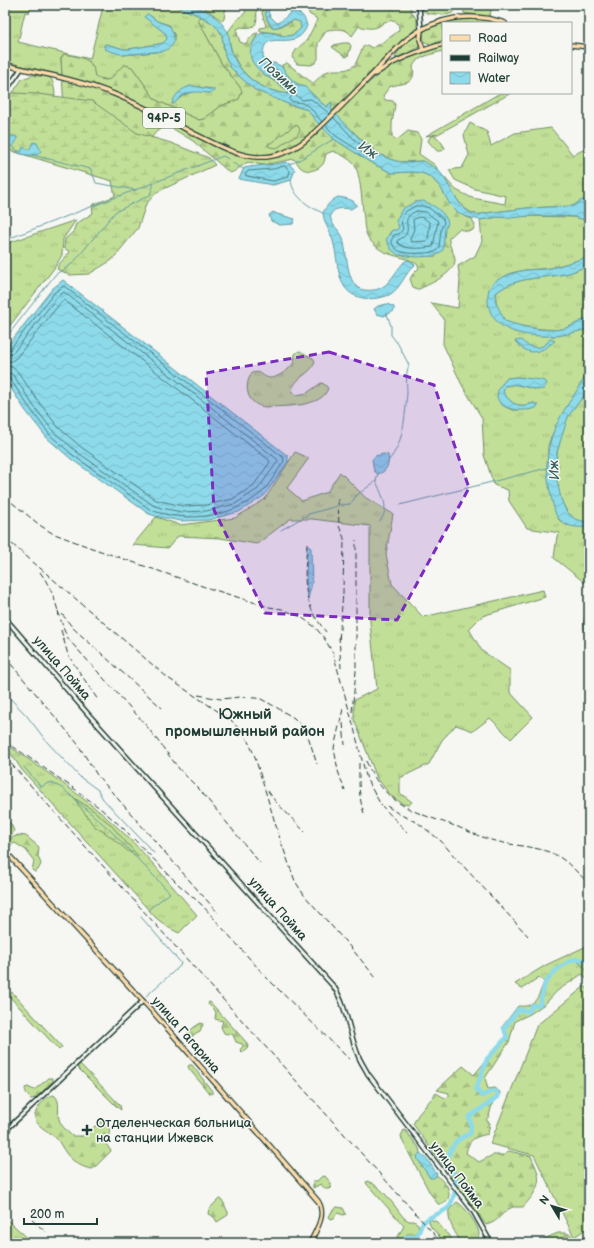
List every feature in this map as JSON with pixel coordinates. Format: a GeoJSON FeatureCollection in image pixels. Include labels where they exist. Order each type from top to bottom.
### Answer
{"type":"FeatureCollection","features":[{"type":"Feature","properties":{"kind":"main road"},"geometry":{"type":"LineString","coordinates":[[419,5],[421,30],[420,39],[423,50]]}},
{"type":"Feature","properties":{"kind":"main road","name":"94Р-5"},"geometry":{"type":"LineString","coordinates":[[5,65],[83,83],[114,94],[236,154],[260,157],[278,155],[301,144],[317,130],[406,40],[421,30],[438,22],[463,17],[474,16],[502,22]]}},
{"type":"Feature","properties":{"kind":"main road","name":"94Р-5"},"geometry":{"type":"LineString","coordinates":[[362,85],[379,71],[396,61],[442,44]]}},
{"type":"Feature","properties":{"kind":"main road"},"geometry":{"type":"LineString","coordinates":[[572,45],[589,46]]}},
{"type":"Feature","properties":{"kind":"main road"},"geometry":{"type":"LineString","coordinates":[[5,92],[21,68]]}},
{"type":"Feature","properties":{"kind":"main road","name":"улица Пойма"},"geometry":{"type":"LineString","coordinates":[[5,618],[93,719],[334,987],[347,1019],[358,1056],[368,1074],[459,1192],[491,1243]]}},
{"type":"Feature","properties":{"kind":"main road","name":"улица Гагарина"},"geometry":{"type":"LineString","coordinates":[[5,852],[143,1001],[320,1203],[322,1217],[310,1243]]}},
{"type":"Feature","properties":{"kind":"main road"},"geometry":{"type":"LineString","coordinates":[[5,1131],[143,1001]]}},
{"type":"Feature","properties":{"kind":"highlighted area"},"geometry":{"type":"Polygon","coordinates":[[[329,352],[434,385],[469,488],[397,620],[265,613],[214,510],[206,373],[329,352]]]}},
{"type":"Feature","properties":{"kind":"green space"},"geometry":{"type":"Polygon","coordinates":[[[379,4],[392,9],[411,5],[411,11],[417,20],[417,27],[332,111],[330,110],[332,102],[328,105],[328,108],[304,86],[291,79],[282,65],[287,63],[313,83],[326,72],[351,68],[355,65],[363,47],[367,45],[372,48],[378,45],[397,32],[399,27],[394,20],[384,22],[376,28],[359,26],[352,36],[344,30],[327,30],[318,43],[318,59],[315,63],[311,65],[297,64],[292,57],[296,50],[307,40],[317,20],[309,14],[309,5],[366,5],[371,7],[379,4]]]}},
{"type":"Feature","properties":{"kind":"green space"},"geometry":{"type":"Polygon","coordinates":[[[5,5],[31,5],[29,13],[25,12],[18,42],[90,59],[103,7],[96,5],[174,5],[200,16],[198,20],[222,64],[240,87],[242,94],[239,99],[221,106],[208,116],[199,120],[154,98],[132,67],[109,80],[95,77],[94,73],[61,58],[62,75],[5,62],[5,5]],[[151,16],[145,17],[165,33],[167,39],[163,43],[129,49],[106,44],[113,51],[123,55],[156,52],[175,36],[169,25],[157,21],[151,16]],[[191,86],[172,104],[188,93],[198,91],[210,93],[213,89],[191,86]]]}},
{"type":"Feature","properties":{"kind":"green space"},"geometry":{"type":"Polygon","coordinates":[[[201,5],[226,5],[224,19],[222,21],[201,5]]]}},
{"type":"Feature","properties":{"kind":"green space"},"geometry":{"type":"Polygon","coordinates":[[[241,5],[256,5],[257,19],[256,23],[252,27],[241,27],[237,29],[240,42],[245,44],[254,34],[258,33],[252,45],[262,73],[287,90],[289,94],[276,92],[265,88],[246,75],[239,66],[230,45],[228,32],[246,11],[241,5]]]}},
{"type":"Feature","properties":{"kind":"green space"},"geometry":{"type":"Polygon","coordinates":[[[263,5],[268,5],[266,8],[267,20],[272,27],[281,26],[294,20],[299,22],[302,26],[295,34],[286,36],[260,31],[260,28],[266,26],[262,13],[263,5]]]}},
{"type":"Feature","properties":{"kind":"green space"},"geometry":{"type":"Polygon","coordinates":[[[421,5],[450,5],[454,6],[456,9],[452,13],[444,15],[431,14],[426,13],[421,5]]]}},
{"type":"Feature","properties":{"kind":"green space"},"geometry":{"type":"Polygon","coordinates":[[[463,5],[471,5],[472,9],[492,8],[489,17],[464,13],[463,5]]]}},
{"type":"Feature","properties":{"kind":"green space"},"geometry":{"type":"Polygon","coordinates":[[[200,16],[212,23],[219,30],[222,35],[224,50],[234,71],[255,90],[288,104],[308,110],[315,120],[334,139],[368,161],[392,173],[422,173],[431,177],[441,188],[453,208],[464,216],[472,219],[475,225],[473,230],[467,231],[459,229],[449,238],[449,244],[454,253],[455,259],[454,264],[447,273],[419,289],[413,287],[410,279],[419,268],[418,265],[412,261],[381,250],[369,239],[365,227],[361,190],[356,168],[350,160],[333,151],[326,154],[324,163],[315,170],[309,171],[303,169],[294,159],[263,165],[248,162],[230,173],[193,141],[170,127],[164,127],[157,131],[151,138],[64,108],[61,58],[64,54],[88,61],[93,67],[95,77],[106,80],[110,79],[125,65],[132,67],[154,98],[199,120],[204,119],[221,106],[239,99],[242,91],[222,64],[198,20],[200,16]]]}},
{"type":"Feature","properties":{"kind":"green space"},"geometry":{"type":"Polygon","coordinates":[[[474,18],[492,22],[447,22],[474,18]]]}},
{"type":"Feature","properties":{"kind":"green space"},"geometry":{"type":"Polygon","coordinates":[[[442,23],[442,40],[436,43],[428,43],[424,41],[423,33],[426,29],[442,23]]]}},
{"type":"Feature","properties":{"kind":"green space"},"geometry":{"type":"Polygon","coordinates":[[[418,34],[420,44],[419,47],[395,58],[405,44],[418,34]]]}},
{"type":"Feature","properties":{"kind":"green space"},"geometry":{"type":"Polygon","coordinates":[[[343,43],[349,43],[351,46],[348,56],[346,57],[332,47],[343,43]]]}},
{"type":"Feature","properties":{"kind":"green space"},"geometry":{"type":"Polygon","coordinates":[[[442,46],[442,51],[426,56],[415,63],[413,66],[413,77],[410,81],[389,87],[383,96],[385,100],[393,101],[395,105],[392,123],[392,137],[397,140],[408,131],[417,133],[421,139],[419,154],[435,165],[438,170],[422,161],[398,162],[381,155],[365,143],[336,115],[365,86],[384,71],[412,56],[442,46]]]}},
{"type":"Feature","properties":{"kind":"green space"},"geometry":{"type":"Polygon","coordinates":[[[33,75],[46,76],[51,79],[55,92],[55,109],[12,94],[22,79],[33,75]]]}},
{"type":"Feature","properties":{"kind":"green space"},"geometry":{"type":"Polygon","coordinates":[[[11,93],[38,94],[92,101],[137,133],[171,143],[209,158],[215,165],[157,192],[146,204],[138,228],[112,260],[89,274],[70,275],[57,269],[59,264],[70,252],[64,248],[65,239],[73,232],[76,224],[93,213],[92,205],[115,196],[112,181],[5,149],[5,100],[11,93]]]}},
{"type":"Feature","properties":{"kind":"green space"},"geometry":{"type":"Polygon","coordinates":[[[498,94],[509,94],[438,134],[426,136],[498,94]]]}},
{"type":"Feature","properties":{"kind":"green space"},"geometry":{"type":"Polygon","coordinates":[[[470,123],[487,132],[491,146],[515,133],[551,128],[573,155],[589,147],[589,202],[586,200],[573,206],[527,208],[478,214],[472,213],[460,203],[443,176],[456,190],[472,198],[505,204],[506,196],[475,189],[455,180],[449,170],[462,168],[469,155],[464,135],[470,123]]]}},
{"type":"Feature","properties":{"kind":"green space"},"geometry":{"type":"Polygon","coordinates":[[[295,125],[298,126],[300,130],[297,136],[293,137],[277,148],[270,147],[268,145],[295,125]]]}},
{"type":"Feature","properties":{"kind":"green space"},"geometry":{"type":"Polygon","coordinates":[[[434,135],[439,139],[445,148],[442,151],[437,151],[428,141],[430,137],[434,135]]]}},
{"type":"Feature","properties":{"kind":"green space"},"geometry":{"type":"Polygon","coordinates":[[[521,216],[574,217],[589,221],[589,257],[551,268],[525,270],[511,273],[498,280],[489,288],[489,306],[514,332],[554,336],[589,329],[589,372],[563,413],[551,437],[548,446],[547,468],[554,507],[559,520],[566,525],[589,527],[589,586],[554,558],[557,536],[560,533],[527,528],[509,501],[508,490],[494,485],[484,455],[482,418],[462,385],[443,344],[444,319],[431,303],[458,308],[460,280],[458,266],[475,256],[482,241],[480,220],[498,217],[510,218],[521,216]],[[517,377],[507,378],[500,387],[500,403],[509,409],[517,410],[534,403],[520,405],[513,403],[503,392],[505,385],[513,384],[539,390],[527,379],[517,377]]]}},
{"type":"Feature","properties":{"kind":"green space"},"geometry":{"type":"Polygon","coordinates":[[[76,220],[63,239],[62,255],[55,267],[5,332],[5,244],[76,220]]]}},
{"type":"Feature","properties":{"kind":"green space"},"geometry":{"type":"Polygon","coordinates":[[[589,265],[589,319],[563,329],[532,328],[515,325],[508,322],[504,320],[500,314],[496,293],[504,288],[520,281],[556,276],[589,265]]]}},
{"type":"Feature","properties":{"kind":"green space"},"geometry":{"type":"Polygon","coordinates":[[[299,351],[313,358],[315,361],[311,369],[295,383],[292,392],[296,395],[307,393],[321,383],[328,388],[325,395],[311,403],[302,405],[266,407],[255,403],[248,395],[247,390],[247,384],[252,373],[259,372],[269,378],[277,377],[294,363],[295,354],[299,351]]]}},
{"type":"Feature","properties":{"kind":"green space"},"geometry":{"type":"Polygon","coordinates":[[[589,390],[589,521],[581,522],[574,519],[563,505],[557,487],[555,465],[559,443],[568,417],[575,406],[589,390]]]}},
{"type":"Feature","properties":{"kind":"green space"},"geometry":{"type":"Polygon","coordinates":[[[295,452],[309,458],[287,488],[302,501],[327,492],[340,472],[366,498],[393,514],[386,554],[392,584],[423,617],[543,590],[545,597],[482,616],[469,629],[482,651],[510,670],[510,692],[533,717],[511,739],[490,718],[473,731],[456,725],[442,740],[429,764],[400,778],[400,793],[412,802],[409,805],[403,804],[390,795],[377,778],[354,719],[354,700],[377,689],[370,622],[370,526],[312,519],[290,519],[257,544],[220,538],[178,536],[168,548],[133,545],[156,517],[180,525],[235,518],[265,499],[295,452]]]}},
{"type":"Feature","properties":{"kind":"green space"},"geometry":{"type":"Polygon","coordinates":[[[589,609],[589,641],[585,633],[584,621],[586,613],[589,609]]]}},
{"type":"Feature","properties":{"kind":"green space"},"geometry":{"type":"Polygon","coordinates":[[[5,743],[75,792],[115,825],[147,857],[197,915],[179,933],[169,928],[156,918],[22,770],[5,743]]]}},
{"type":"Feature","properties":{"kind":"green space"},"geometry":{"type":"Polygon","coordinates":[[[73,797],[110,824],[139,857],[129,852],[107,834],[94,826],[73,797]]]}},
{"type":"Feature","properties":{"kind":"green space"},"geometry":{"type":"Polygon","coordinates":[[[5,819],[11,824],[14,831],[10,839],[5,842],[5,819]]]}},
{"type":"Feature","properties":{"kind":"green space"},"geometry":{"type":"Polygon","coordinates":[[[18,835],[26,836],[39,847],[38,856],[41,864],[35,872],[32,870],[34,861],[26,850],[15,843],[6,847],[10,840],[18,835]]]}},
{"type":"Feature","properties":{"kind":"green space"},"geometry":{"type":"Polygon","coordinates":[[[589,945],[589,982],[582,974],[557,991],[546,1003],[530,1014],[515,1021],[509,1042],[504,1039],[505,1035],[502,1027],[518,1006],[529,1005],[536,1000],[544,982],[539,977],[522,989],[515,984],[546,965],[589,945]]]}},
{"type":"Feature","properties":{"kind":"green space"},"geometry":{"type":"Polygon","coordinates":[[[585,986],[589,990],[589,1227],[574,1237],[534,1155],[490,1144],[537,1025],[585,986]]]}},
{"type":"Feature","properties":{"kind":"green space"},"geometry":{"type":"Polygon","coordinates":[[[12,992],[62,1047],[59,1050],[9,996],[12,992]]]}},
{"type":"Feature","properties":{"kind":"green space"},"geometry":{"type":"Polygon","coordinates":[[[209,1002],[247,1043],[248,1047],[242,1052],[240,1050],[243,1046],[242,1044],[236,1042],[233,1035],[224,1033],[221,1027],[223,1021],[215,1019],[216,1012],[208,1004],[209,1002]]]}},
{"type":"Feature","properties":{"kind":"green space"},"geometry":{"type":"Polygon","coordinates":[[[201,1023],[203,1024],[200,1031],[187,1039],[185,1038],[192,1029],[201,1023]]]}},
{"type":"Feature","properties":{"kind":"green space"},"geometry":{"type":"Polygon","coordinates":[[[504,1039],[509,1042],[485,1078],[488,1089],[495,1088],[500,1092],[499,1098],[493,1101],[489,1116],[486,1120],[490,1123],[488,1134],[473,1139],[466,1153],[479,1162],[493,1155],[504,1155],[509,1151],[531,1156],[539,1179],[535,1192],[523,1207],[513,1207],[491,1224],[486,1225],[413,1124],[418,1115],[436,1093],[445,1098],[449,1097],[449,1093],[437,1090],[463,1066],[474,1075],[504,1039]]]}},
{"type":"Feature","properties":{"kind":"green space"},"geometry":{"type":"Polygon","coordinates":[[[80,1064],[120,1105],[121,1110],[78,1068],[78,1065],[80,1064]]]}},
{"type":"Feature","properties":{"kind":"green space"},"geometry":{"type":"Polygon","coordinates":[[[189,1065],[192,1065],[212,1091],[212,1094],[209,1093],[190,1070],[188,1067],[189,1065]]]}},
{"type":"Feature","properties":{"kind":"green space"},"geometry":{"type":"Polygon","coordinates":[[[49,1078],[53,1078],[53,1081],[36,1098],[31,1099],[25,1088],[28,1087],[34,1090],[49,1078]]]}},
{"type":"Feature","properties":{"kind":"green space"},"geometry":{"type":"Polygon","coordinates":[[[54,1095],[58,1100],[58,1115],[60,1122],[72,1136],[83,1136],[100,1122],[106,1122],[108,1124],[109,1132],[106,1144],[111,1151],[92,1169],[81,1166],[71,1159],[59,1141],[38,1124],[35,1116],[36,1111],[44,1100],[54,1095]]]}},
{"type":"Feature","properties":{"kind":"green space"},"geometry":{"type":"Polygon","coordinates":[[[404,1130],[419,1148],[420,1153],[418,1155],[447,1186],[449,1196],[443,1204],[438,1204],[430,1193],[403,1142],[401,1136],[404,1130]]]}},
{"type":"Feature","properties":{"kind":"green space"},"geometry":{"type":"Polygon","coordinates":[[[325,1176],[331,1183],[331,1187],[329,1189],[325,1189],[321,1184],[313,1188],[313,1181],[317,1181],[321,1177],[325,1176]]]}},
{"type":"Feature","properties":{"kind":"green space"},"geometry":{"type":"Polygon","coordinates":[[[367,1181],[378,1187],[383,1192],[404,1218],[418,1224],[419,1229],[415,1234],[407,1234],[400,1241],[390,1243],[396,1240],[404,1226],[366,1183],[367,1181]]]}},
{"type":"Feature","properties":{"kind":"green space"},"geometry":{"type":"Polygon","coordinates":[[[219,1199],[223,1202],[228,1215],[217,1222],[214,1217],[208,1214],[209,1209],[219,1199]]]}},
{"type":"Feature","properties":{"kind":"green space"},"geometry":{"type":"Polygon","coordinates":[[[457,1202],[467,1211],[477,1226],[479,1234],[476,1243],[461,1243],[452,1227],[449,1219],[449,1210],[457,1202]]]}},
{"type":"Feature","properties":{"kind":"green space"},"geometry":{"type":"Polygon","coordinates":[[[337,1207],[343,1208],[346,1214],[344,1215],[337,1213],[334,1218],[331,1219],[329,1217],[332,1211],[337,1207]]]}},
{"type":"Feature","properties":{"kind":"green space"},"geometry":{"type":"Polygon","coordinates":[[[5,1218],[30,1240],[27,1243],[5,1243],[5,1218]]]}},
{"type":"Feature","properties":{"kind":"green space"},"geometry":{"type":"Polygon","coordinates":[[[430,1219],[437,1222],[455,1243],[445,1243],[431,1227],[429,1222],[430,1219]]]}},
{"type":"Feature","properties":{"kind":"green space"},"geometry":{"type":"Polygon","coordinates":[[[558,1233],[566,1233],[571,1235],[571,1240],[567,1243],[539,1243],[546,1238],[558,1233]]]}},
{"type":"Feature","properties":{"kind":"water","name":"Позимь"},"geometry":{"type":"Polygon","coordinates":[[[174,5],[195,7],[207,11],[218,19],[228,32],[230,48],[235,59],[246,75],[253,81],[269,90],[288,94],[285,89],[259,70],[253,63],[250,56],[251,48],[261,33],[267,32],[286,36],[296,33],[301,28],[300,22],[294,20],[277,27],[272,27],[265,13],[268,5],[280,5],[268,11],[270,16],[277,23],[291,12],[300,14],[304,17],[307,26],[302,35],[295,39],[268,42],[264,47],[263,57],[267,63],[274,63],[281,66],[290,78],[297,84],[305,87],[327,108],[332,102],[331,110],[368,147],[375,152],[396,161],[426,162],[438,170],[443,176],[463,207],[477,215],[527,208],[573,206],[582,200],[586,200],[589,202],[589,221],[574,217],[562,216],[498,217],[480,220],[464,216],[450,205],[441,188],[431,177],[422,173],[392,173],[368,161],[334,139],[315,120],[308,110],[288,104],[255,90],[230,67],[225,56],[222,35],[219,30],[204,18],[174,5]]]}},
{"type":"Feature","properties":{"kind":"water"},"geometry":{"type":"Polygon","coordinates":[[[148,14],[157,21],[170,26],[174,37],[172,46],[164,51],[123,55],[105,49],[104,45],[106,44],[129,49],[163,43],[167,39],[165,33],[144,17],[148,14]]]}},
{"type":"Feature","properties":{"kind":"water"},"geometry":{"type":"Polygon","coordinates":[[[191,86],[214,89],[214,91],[210,93],[187,93],[172,104],[179,92],[191,86]]]}},
{"type":"Feature","properties":{"kind":"water"},"geometry":{"type":"Polygon","coordinates":[[[5,134],[17,137],[15,144],[8,148],[5,148],[5,134]]]}},
{"type":"Feature","properties":{"kind":"water"},"geometry":{"type":"Polygon","coordinates":[[[33,142],[37,143],[41,151],[37,155],[19,153],[17,151],[22,151],[23,147],[29,150],[33,142]]]}},
{"type":"Feature","properties":{"kind":"water"},"geometry":{"type":"Polygon","coordinates":[[[287,162],[295,170],[291,180],[273,185],[239,179],[244,168],[287,162]]]}},
{"type":"Feature","properties":{"kind":"water"},"geometry":{"type":"Polygon","coordinates":[[[338,197],[351,200],[357,205],[351,209],[343,208],[335,210],[331,214],[331,220],[342,236],[350,276],[353,283],[358,288],[364,290],[379,289],[388,282],[407,260],[411,261],[415,265],[408,272],[397,289],[389,295],[370,299],[357,297],[351,294],[343,284],[338,270],[333,241],[323,213],[329,204],[338,197]]]}},
{"type":"Feature","properties":{"kind":"water"},"geometry":{"type":"Polygon","coordinates":[[[423,201],[438,209],[447,219],[448,223],[445,229],[443,250],[435,256],[416,257],[398,255],[391,249],[386,240],[392,230],[397,230],[399,227],[396,221],[402,209],[415,202],[423,201]]]}},
{"type":"Feature","properties":{"kind":"water"},"geometry":{"type":"Polygon","coordinates":[[[273,212],[295,219],[293,224],[280,225],[271,221],[269,215],[273,212]]]}},
{"type":"Feature","properties":{"kind":"water"},"geometry":{"type":"Polygon","coordinates":[[[589,257],[589,265],[571,272],[556,276],[529,279],[512,284],[496,293],[495,301],[505,321],[526,327],[555,330],[566,328],[589,319],[589,329],[558,336],[543,336],[522,334],[512,331],[503,327],[496,321],[488,302],[488,292],[493,283],[499,279],[520,271],[548,269],[589,257]]]}},
{"type":"Feature","properties":{"kind":"water"},"geometry":{"type":"Polygon","coordinates":[[[63,280],[288,456],[288,462],[264,496],[239,512],[208,520],[181,521],[159,517],[149,514],[71,459],[47,438],[25,410],[5,379],[5,349],[52,289],[63,280]]]}},
{"type":"Feature","properties":{"kind":"water"},"geometry":{"type":"Polygon","coordinates":[[[387,304],[394,307],[394,311],[384,316],[377,314],[374,309],[378,306],[387,304]]]}},
{"type":"Feature","properties":{"kind":"water"},"geometry":{"type":"Polygon","coordinates":[[[550,339],[555,341],[535,352],[525,350],[515,341],[521,340],[532,347],[540,347],[547,343],[550,339]]]}},
{"type":"Feature","properties":{"kind":"water","name":"Иж"},"geometry":{"type":"Polygon","coordinates":[[[589,372],[589,390],[568,417],[557,452],[555,471],[561,499],[566,511],[575,519],[586,522],[589,521],[589,527],[579,527],[570,526],[562,522],[556,515],[548,481],[547,466],[548,452],[556,425],[589,372]]]}},
{"type":"Feature","properties":{"kind":"water"},"geometry":{"type":"Polygon","coordinates":[[[517,377],[542,380],[547,383],[544,389],[539,390],[516,385],[505,386],[503,392],[513,403],[524,405],[534,403],[538,405],[536,408],[516,410],[508,408],[499,401],[497,395],[501,385],[507,378],[517,377]]]}},
{"type":"Feature","properties":{"kind":"water"},"geometry":{"type":"Polygon","coordinates":[[[383,454],[388,455],[389,461],[386,469],[378,474],[374,471],[372,460],[375,456],[383,454]]]}},
{"type":"Feature","properties":{"kind":"water"},"geometry":{"type":"Polygon","coordinates":[[[307,545],[311,548],[312,583],[308,599],[306,583],[307,545]]]}},
{"type":"Feature","properties":{"kind":"water"},"geometry":{"type":"Polygon","coordinates":[[[420,1153],[427,1159],[437,1174],[434,1178],[430,1178],[418,1160],[417,1156],[420,1153]]]}},
{"type":"Feature","properties":{"kind":"waterway"},"geometry":{"type":"LineString","coordinates":[[290,164],[302,159],[334,139]]}},
{"type":"Feature","properties":{"kind":"waterway"},"geometry":{"type":"LineString","coordinates":[[13,146],[17,151]]}},
{"type":"Feature","properties":{"kind":"waterway"},"geometry":{"type":"LineString","coordinates":[[32,155],[91,169],[96,183],[136,190]]}},
{"type":"Feature","properties":{"kind":"waterway"},"geometry":{"type":"LineString","coordinates":[[5,240],[223,156],[228,159]]}},
{"type":"Feature","properties":{"kind":"waterway"},"geometry":{"type":"LineString","coordinates":[[231,162],[243,169]]}},
{"type":"Feature","properties":{"kind":"waterway"},"geometry":{"type":"LineString","coordinates":[[291,180],[294,191],[298,196],[312,208],[323,213]]}},
{"type":"Feature","properties":{"kind":"waterway"},"geometry":{"type":"LineString","coordinates":[[8,335],[55,275],[74,262],[115,212],[150,195],[154,183]]}},
{"type":"Feature","properties":{"kind":"waterway"},"geometry":{"type":"LineString","coordinates":[[387,314],[391,326],[391,335],[398,344],[409,365],[403,429],[401,438],[388,461]]}},
{"type":"Feature","properties":{"kind":"waterway"},"geometry":{"type":"LineString","coordinates":[[400,505],[547,468]]}},
{"type":"Feature","properties":{"kind":"waterway"},"geometry":{"type":"LineString","coordinates":[[378,473],[376,481],[385,506],[385,511],[380,521]]}},
{"type":"Feature","properties":{"kind":"waterway"},"geometry":{"type":"LineString","coordinates":[[340,505],[350,504],[357,495],[376,481]]}},
{"type":"Feature","properties":{"kind":"waterway"},"geometry":{"type":"LineString","coordinates":[[281,530],[309,514],[337,506]]}},
{"type":"Feature","properties":{"kind":"waterway"},"geometry":{"type":"LineString","coordinates":[[5,693],[27,716],[47,742],[80,777],[98,790],[103,799],[154,853]]}},
{"type":"Feature","properties":{"kind":"waterway"},"geometry":{"type":"LineString","coordinates":[[24,767],[41,787],[50,782],[62,788],[110,830],[170,893],[149,909]]}},
{"type":"Feature","properties":{"kind":"waterway"},"geometry":{"type":"LineString","coordinates":[[141,916],[181,963],[180,966],[146,996]]}},
{"type":"Feature","properties":{"kind":"waterway"},"geometry":{"type":"LineString","coordinates":[[576,959],[589,973]]}},
{"type":"Feature","properties":{"kind":"waterway"},"geometry":{"type":"LineString","coordinates":[[398,1243],[406,1237],[415,1237],[425,1221],[446,1209],[450,1205],[455,1192],[456,1178],[446,1160],[452,1147],[457,1141],[460,1138],[470,1134],[471,1125],[469,1117],[498,1097],[497,1092],[492,1091],[482,1096],[476,1089],[487,1059],[507,1037],[504,1028],[518,1010],[529,1011],[532,1006],[540,1004],[545,983],[555,971],[568,962],[576,959],[589,961]]}},
{"type":"Feature","properties":{"kind":"railway"},"geometry":{"type":"LineString","coordinates":[[5,497],[52,533],[205,587],[269,607],[282,609],[301,617],[315,627],[333,653],[367,780],[381,805],[407,832]]}},
{"type":"Feature","properties":{"kind":"railway"},"geometry":{"type":"LineString","coordinates":[[338,499],[339,526],[344,538],[343,593],[339,641]]}},
{"type":"Feature","properties":{"kind":"railway"},"geometry":{"type":"LineString","coordinates":[[5,538],[168,678],[231,720],[246,737],[254,754],[280,839],[295,881],[304,895],[376,978]]}},
{"type":"Feature","properties":{"kind":"railway"},"geometry":{"type":"LineString","coordinates":[[352,712],[356,671],[356,540]]}},
{"type":"Feature","properties":{"kind":"railway"},"geometry":{"type":"LineString","coordinates":[[307,543],[305,574],[306,590],[311,609],[326,632]]}},
{"type":"Feature","properties":{"kind":"railway"},"geometry":{"type":"LineString","coordinates":[[40,572],[52,592],[59,616]]}},
{"type":"Feature","properties":{"kind":"railway"},"geometry":{"type":"LineString","coordinates":[[58,611],[69,640],[145,724],[180,770],[199,789],[260,863]]}},
{"type":"Feature","properties":{"kind":"railway"},"geometry":{"type":"LineString","coordinates":[[62,614],[73,628],[162,708]]}},
{"type":"Feature","properties":{"kind":"railway"},"geometry":{"type":"LineString","coordinates":[[61,630],[68,655],[98,700]]}},
{"type":"Feature","properties":{"kind":"railway"},"geometry":{"type":"LineString","coordinates":[[339,636],[341,668]]}},
{"type":"Feature","properties":{"kind":"railway"},"geometry":{"type":"LineString","coordinates":[[5,657],[77,743],[97,775],[218,913]]}},
{"type":"Feature","properties":{"kind":"railway"},"geometry":{"type":"LineString","coordinates":[[198,695],[221,699],[240,697],[255,698],[261,699],[274,706],[294,718],[302,726],[309,739],[317,764]]}},
{"type":"Feature","properties":{"kind":"railway"},"geometry":{"type":"LineString","coordinates":[[343,709],[334,748],[338,771],[345,791]]}},
{"type":"Feature","properties":{"kind":"railway"},"geometry":{"type":"LineString","coordinates":[[343,723],[345,745]]}},
{"type":"Feature","properties":{"kind":"railway"},"geometry":{"type":"LineString","coordinates":[[5,741],[76,790],[123,828],[178,884],[202,905],[266,977],[351,1061]]}},
{"type":"Feature","properties":{"kind":"railway"},"geometry":{"type":"LineString","coordinates":[[5,757],[442,1243]]}},
{"type":"Feature","properties":{"kind":"railway"},"geometry":{"type":"LineString","coordinates":[[366,761],[383,789],[403,806],[415,812],[485,838],[502,843],[547,851],[568,863],[589,883]]}},
{"type":"Feature","properties":{"kind":"railway"},"geometry":{"type":"LineString","coordinates":[[359,763],[360,796],[365,816]]}},
{"type":"Feature","properties":{"kind":"railway"},"geometry":{"type":"LineString","coordinates":[[268,791],[275,801],[305,832]]}},
{"type":"Feature","properties":{"kind":"railway"},"geometry":{"type":"LineString","coordinates":[[387,806],[399,814],[418,823],[441,841],[528,936]]}},
{"type":"Feature","properties":{"kind":"railway"},"geometry":{"type":"LineString","coordinates":[[32,1220],[46,1232]]}},
{"type":"Feature","properties":{"kind":"place","name":"Отделенческая больница на станции Ижевск"},"geometry":{"type":"Point","coordinates":[87,1130]}},
{"type":"Feature","properties":{"kind":"district","name":"Южный промышленный район"},"geometry":{"type":"Point","coordinates":[245,722]}}]}
